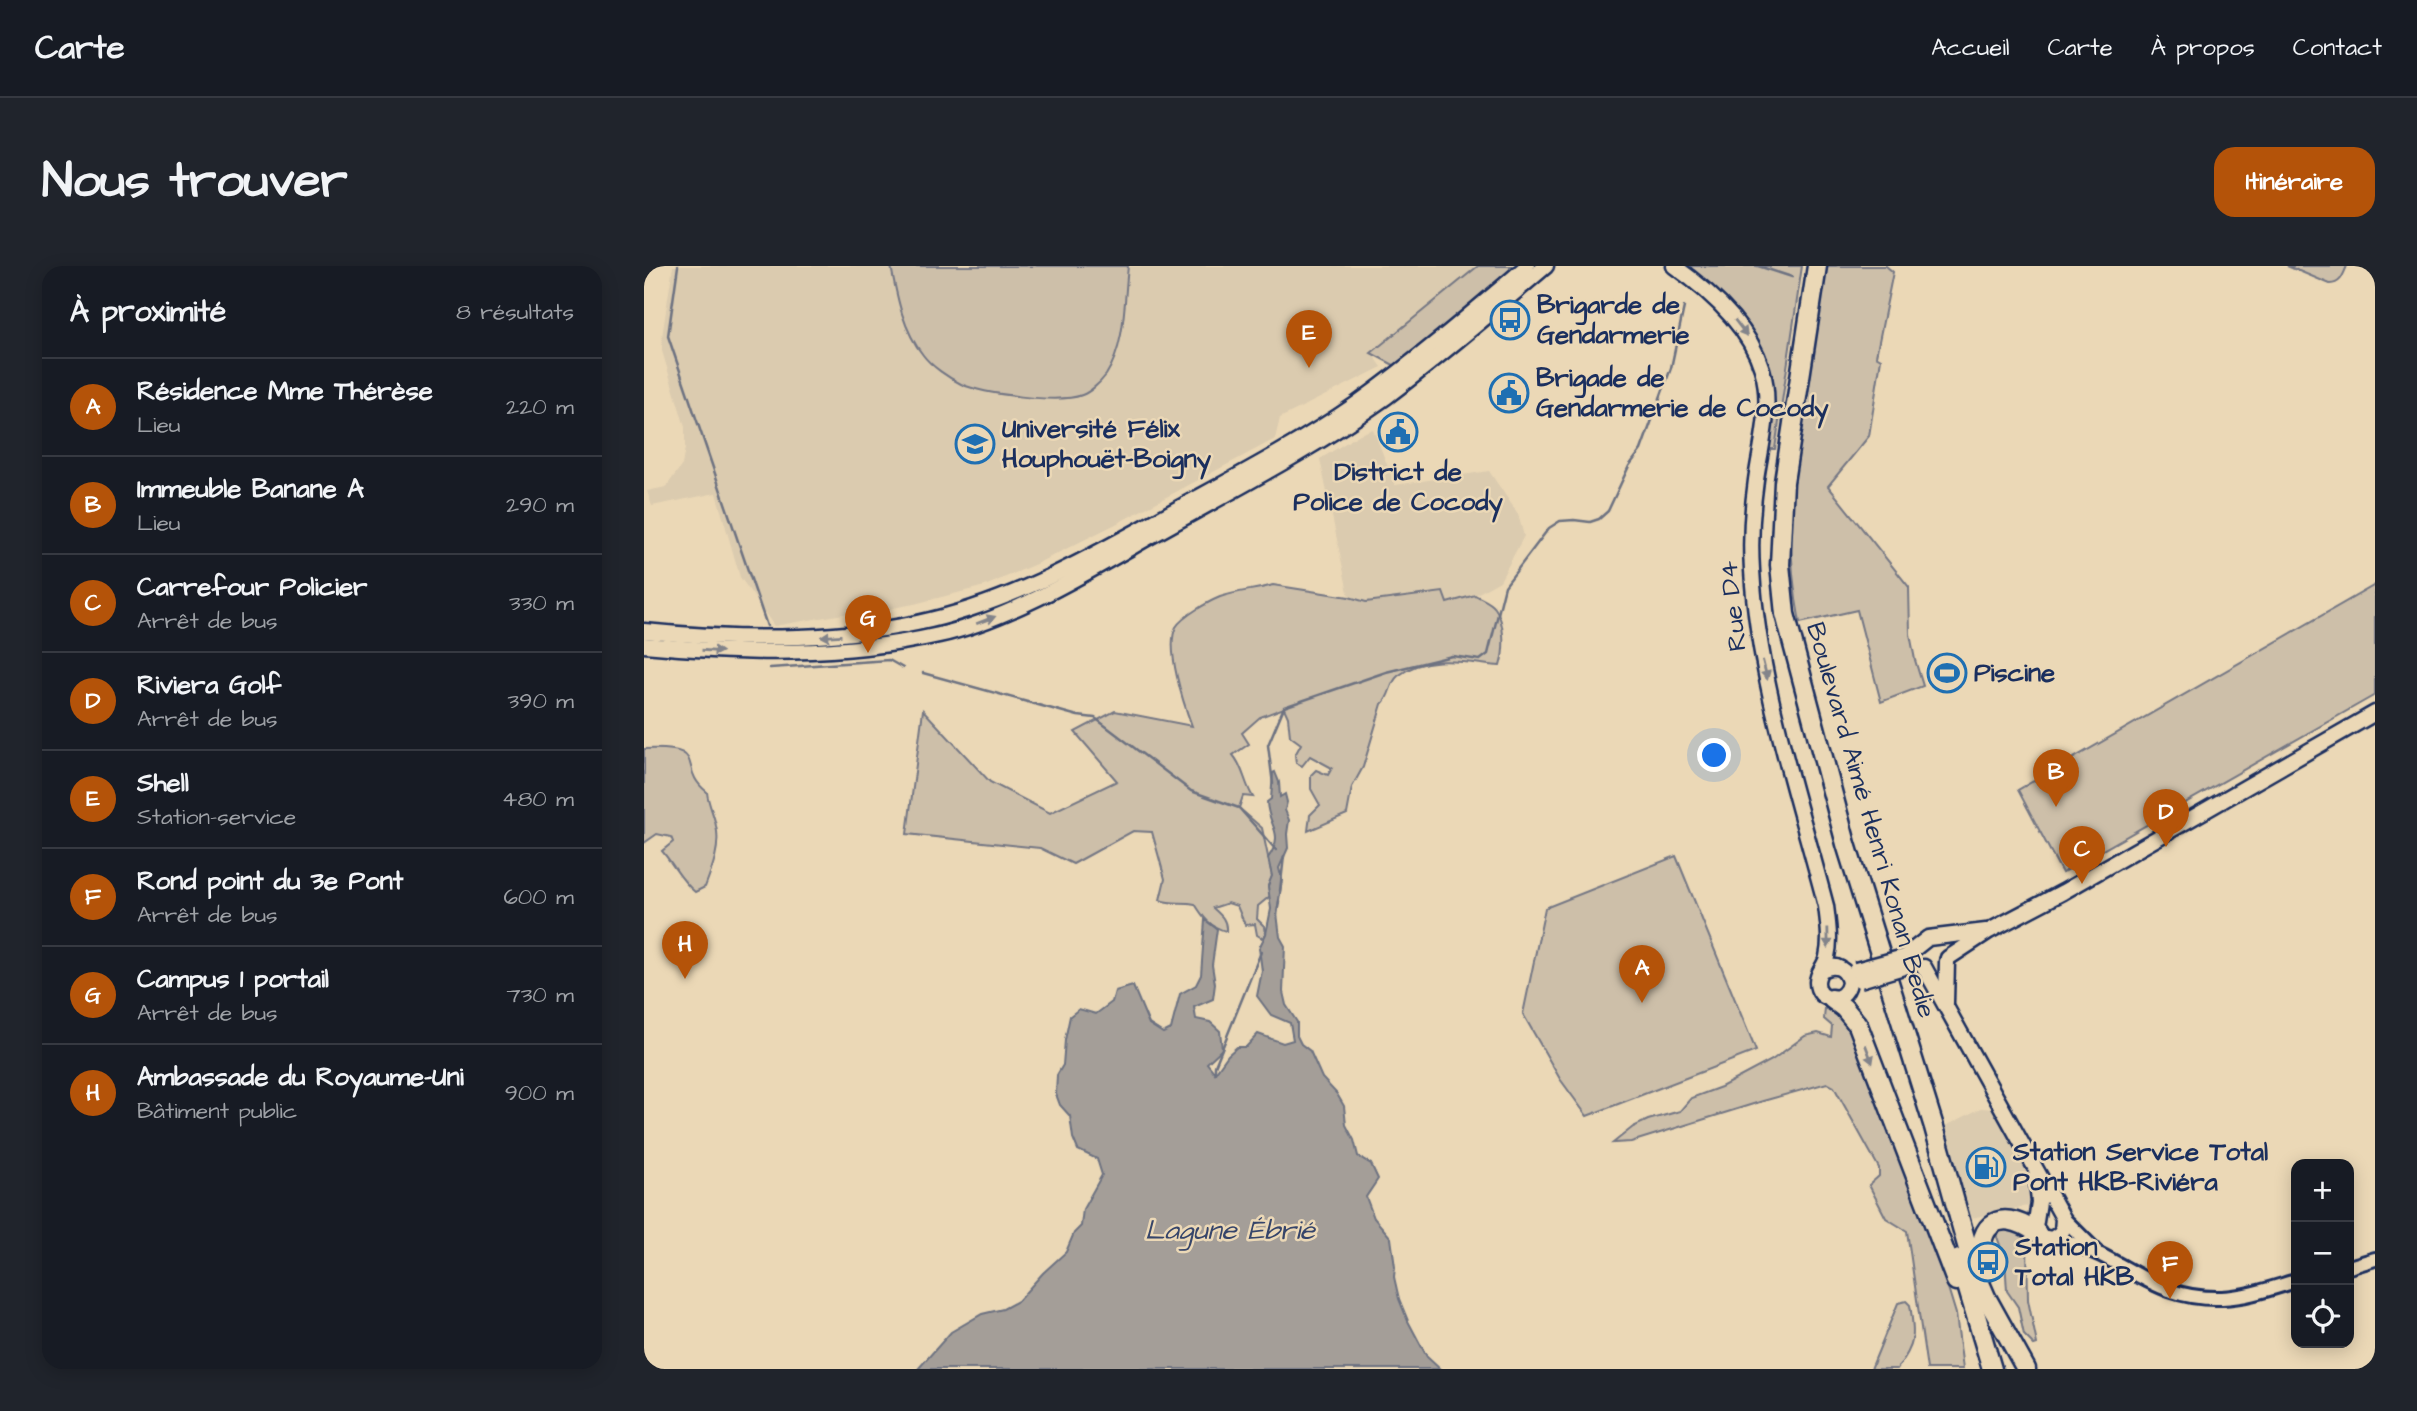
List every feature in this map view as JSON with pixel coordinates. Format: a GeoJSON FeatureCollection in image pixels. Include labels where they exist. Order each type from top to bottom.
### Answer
{"type":"FeatureCollection","features":[{"type":"Feature","properties":{"kind":"highway","name":"Boulevard Aimé Henri Konan Bedie"},"geometry":{"type":"LineString","coordinates":[[1807,266],[1774,481],[1771,566],[1776,616],[1836,848],[1991,1365]]}},
{"type":"Feature","properties":{"kind":"highway","name":"Boulevard Aimé Henri Konan Bedie"},"geometry":{"type":"LineString","coordinates":[[1817,266],[1784,482],[1780,565],[1785,614],[1846,844],[1934,1127],[1963,1234],[1979,1282],[2026,1369]]}},
{"type":"Feature","properties":{"kind":"highway"},"geometry":{"type":"LineString","coordinates":[[1800,382],[1826,266]]}},
{"type":"Feature","properties":{"kind":"highway"},"geometry":{"type":"LineString","coordinates":[[1832,999],[1844,1007],[1858,1025],[1960,1292],[1991,1365]]}},
{"type":"Feature","properties":{"kind":"highway"},"geometry":{"type":"LineString","coordinates":[[1997,1317],[1983,1268],[1980,1249],[1983,1238],[1987,1230],[2002,1220],[2017,1220],[2037,1225]]}},
{"type":"Feature","properties":{"kind":"main road"},"geometry":{"type":"LineString","coordinates":[[644,631],[790,638],[853,634],[919,623],[972,608],[1040,581],[1105,549],[1336,417],[1437,343],[1527,266]]}},
{"type":"Feature","properties":{"kind":"main road"},"geometry":{"type":"LineString","coordinates":[[644,645],[791,653],[852,650],[920,639],[979,623],[1122,552],[1282,463],[1385,397],[1546,266]]}},
{"type":"Feature","properties":{"kind":"main road","name":"Rue D4"},"geometry":{"type":"LineString","coordinates":[[1674,266],[1720,304],[1741,327],[1758,355],[1763,372],[1767,392],[1766,412],[1752,525],[1755,620],[1763,661],[1826,906],[1828,954],[1824,969],[1818,976],[1818,989],[1824,996],[1832,999]]}},
{"type":"Feature","properties":{"kind":"main road"},"geometry":{"type":"LineString","coordinates":[[1824,969],[1832,966],[1852,977],[1914,964],[1934,970],[1989,931],[2063,892],[2373,716]]}},
{"type":"Feature","properties":{"kind":"main road"},"geometry":{"type":"LineString","coordinates":[[1989,931],[1924,940],[1917,948],[1914,964],[1946,1004],[1963,1040],[2036,1170],[2061,1216],[2062,1232],[2055,1238],[2047,1239],[2037,1225],[2039,1194],[2036,1170]]}},
{"type":"Feature","properties":{"kind":"main road"},"geometry":{"type":"LineString","coordinates":[[1934,938],[1947,946],[1946,1004]]}},
{"type":"Feature","properties":{"kind":"main road"},"geometry":{"type":"LineString","coordinates":[[1832,999],[1844,994],[1852,977]]}},
{"type":"Feature","properties":{"kind":"main road"},"geometry":{"type":"LineString","coordinates":[[2037,1225],[2045,1211],[2050,1210],[2061,1216]]}},
{"type":"Feature","properties":{"kind":"street"},"geometry":{"type":"LineString","coordinates":[[2061,1216],[2099,1254]]}},
{"type":"Feature","properties":{"kind":"street"},"geometry":{"type":"LineString","coordinates":[[2055,1238],[2099,1254],[2139,1278],[2190,1296],[2239,1296],[2291,1282]]}},
{"type":"Feature","properties":{"kind":"street"},"geometry":{"type":"LineString","coordinates":[[2354,1265],[2375,1259]]}},
{"type":"Feature","properties":{"kind":"shaded area","name":"Université Félix Houphouët-Boigny"},"geometry":{"type":"Polygon","coordinates":[[[673,266],[1478,266],[1372,353],[1382,367],[1280,418],[1275,439],[1114,525],[985,586],[862,614],[861,611],[774,626],[740,577],[716,493],[652,506],[647,491],[666,487],[682,465],[685,448],[685,427],[662,351],[673,266]]]}},
{"type":"Feature","properties":{"kind":"shaded area"},"geometry":{"type":"Polygon","coordinates":[[[891,266],[1128,266],[1121,336],[1113,363],[1095,387],[1071,398],[1021,397],[961,384],[931,363],[910,335],[891,266]]]}},
{"type":"Feature","properties":{"kind":"shaded area"},"geometry":{"type":"Polygon","coordinates":[[[1478,266],[1539,266],[1403,370],[1371,353],[1478,266]]]}},
{"type":"Feature","properties":{"kind":"shaded area"},"geometry":{"type":"Polygon","coordinates":[[[1689,266],[1802,266],[1775,449],[1766,449],[1771,398],[1720,295],[1689,266]]]}},
{"type":"Feature","properties":{"kind":"shaded area"},"geometry":{"type":"Polygon","coordinates":[[[1825,266],[1886,266],[1893,272],[1876,356],[1881,359],[1869,436],[1828,486],[1909,587],[1910,634],[1923,686],[1881,702],[1857,610],[1800,623],[1795,589],[1791,537],[1792,485],[1825,266]]]}},
{"type":"Feature","properties":{"kind":"shaded area"},"geometry":{"type":"Polygon","coordinates":[[[2287,266],[2347,266],[2339,281],[2330,284],[2287,266]]]}},
{"type":"Feature","properties":{"kind":"shaded area"},"geometry":{"type":"Polygon","coordinates":[[[1373,429],[1395,485],[1489,471],[1518,514],[1524,536],[1500,581],[1475,595],[1447,603],[1442,592],[1366,602],[1349,597],[1320,459],[1373,429]]]}},
{"type":"Feature","properties":{"kind":"shaded area"},"geometry":{"type":"Polygon","coordinates":[[[1273,585],[1366,602],[1443,592],[1447,603],[1475,595],[1489,602],[1498,614],[1502,628],[1503,652],[1500,666],[1434,662],[1409,669],[1398,676],[1382,704],[1363,767],[1352,787],[1347,814],[1308,831],[1310,815],[1320,805],[1311,789],[1311,775],[1316,770],[1328,775],[1332,768],[1310,756],[1302,766],[1296,763],[1295,755],[1301,744],[1290,736],[1284,708],[1260,717],[1242,733],[1249,744],[1233,755],[1253,797],[1243,796],[1239,808],[1262,828],[1272,876],[1268,886],[1270,896],[1258,906],[1257,919],[1265,927],[1266,934],[1262,938],[1257,935],[1255,924],[1245,925],[1237,906],[1228,903],[1213,908],[1221,915],[1226,931],[1208,921],[1195,904],[1160,900],[1165,879],[1152,832],[1133,831],[1073,864],[1040,848],[907,834],[923,710],[990,782],[1050,813],[1117,781],[1075,732],[1115,711],[1192,726],[1174,662],[1173,636],[1176,627],[1190,614],[1220,597],[1273,585]]]}},
{"type":"Feature","properties":{"kind":"shaded area"},"geometry":{"type":"Polygon","coordinates":[[[2375,585],[2375,695],[2062,873],[2018,790],[2375,585]]]}},
{"type":"Feature","properties":{"kind":"shaded area"},"geometry":{"type":"Polygon","coordinates":[[[644,749],[665,749],[685,755],[698,783],[707,792],[716,826],[717,849],[705,887],[695,892],[662,851],[673,842],[671,837],[657,834],[644,843],[644,749]]]}},
{"type":"Feature","properties":{"kind":"shaded area"},"geometry":{"type":"Polygon","coordinates":[[[1676,856],[1756,1051],[1587,1116],[1560,1079],[1523,1014],[1545,908],[1676,856]]]}},
{"type":"Feature","properties":{"kind":"shaded area"},"geometry":{"type":"Polygon","coordinates":[[[1825,1008],[1841,1018],[1857,1046],[1949,1291],[1956,1314],[1963,1369],[1927,1369],[1907,1231],[1886,1218],[1869,1185],[1879,1176],[1879,1168],[1834,1087],[1827,1083],[1631,1142],[1613,1143],[1633,1127],[1680,1111],[1691,1098],[1721,1087],[1772,1060],[1805,1036],[1818,1033],[1831,1037],[1832,1026],[1824,1019],[1825,1008]]]}},
{"type":"Feature","properties":{"kind":"shaded area"},"geometry":{"type":"Polygon","coordinates":[[[1981,1108],[1995,1109],[2029,1165],[2036,1204],[1967,1219],[1942,1128],[1981,1108]]]}},
{"type":"Feature","properties":{"kind":"shaded area"},"geometry":{"type":"Polygon","coordinates":[[[1998,1228],[2017,1230],[2027,1242],[2028,1300],[2037,1344],[2034,1345],[2024,1335],[2018,1307],[2007,1291],[2005,1259],[1996,1234],[1998,1228]]]}},
{"type":"Feature","properties":{"kind":"shaded area"},"geometry":{"type":"Polygon","coordinates":[[[1906,1301],[1910,1305],[1913,1324],[1908,1353],[1897,1369],[1871,1369],[1898,1303],[1906,1301]]]}},
{"type":"Feature","properties":{"kind":"water","name":"Lagune Ébrié"},"geometry":{"type":"Polygon","coordinates":[[[1275,772],[1280,797],[1285,794],[1285,810],[1289,820],[1288,848],[1279,868],[1282,880],[1277,913],[1280,937],[1285,946],[1283,992],[1286,1005],[1297,1022],[1297,1036],[1301,1044],[1310,1051],[1322,1078],[1344,1106],[1346,1125],[1358,1156],[1371,1164],[1378,1179],[1366,1197],[1374,1218],[1391,1238],[1399,1299],[1427,1357],[1440,1369],[918,1369],[951,1332],[982,1314],[1003,1309],[1018,1301],[1066,1252],[1074,1233],[1081,1226],[1083,1209],[1102,1175],[1097,1159],[1078,1150],[1073,1138],[1070,1116],[1060,1105],[1056,1094],[1057,1075],[1063,1065],[1070,1016],[1079,1009],[1096,1014],[1112,1002],[1115,991],[1133,986],[1149,1024],[1163,1033],[1171,1029],[1180,994],[1196,985],[1201,975],[1205,920],[1217,929],[1212,965],[1215,984],[1213,999],[1194,1007],[1196,1019],[1210,1022],[1220,1031],[1222,1049],[1207,1063],[1215,1073],[1228,1055],[1237,1047],[1246,1047],[1258,1034],[1283,1043],[1293,1040],[1290,1023],[1271,1015],[1257,996],[1262,971],[1259,948],[1266,934],[1271,909],[1268,886],[1272,876],[1268,858],[1276,842],[1276,835],[1267,802],[1271,799],[1275,772]]]}},
{"type":"Feature","properties":{"kind":"waterway"},"geometry":{"type":"LineString","coordinates":[[678,266],[668,336],[767,626]]}},
{"type":"Feature","properties":{"kind":"waterway"},"geometry":{"type":"LineString","coordinates":[[1758,266],[1792,277]]}},
{"type":"Feature","properties":{"kind":"waterway"},"geometry":{"type":"LineString","coordinates":[[1273,784],[1268,745],[1284,707],[1386,672],[1452,656],[1480,660],[1488,654],[1505,586],[1549,528],[1560,521],[1590,522],[1599,519],[1608,511],[1629,466],[1641,450],[1671,368],[1684,307]]}},
{"type":"Feature","properties":{"kind":"waterway"},"geometry":{"type":"LineString","coordinates":[[770,668],[889,660],[903,668]]}},
{"type":"Feature","properties":{"kind":"waterway"},"geometry":{"type":"LineString","coordinates":[[923,673],[1078,716],[1095,718],[1191,791],[1239,808],[1276,850]]}},
{"type":"Feature","properties":{"kind":"waterway"},"geometry":{"type":"LineString","coordinates":[[1280,891],[1284,856]]}},
{"type":"Feature","properties":{"kind":"waterway"},"geometry":{"type":"LineString","coordinates":[[1277,915],[1279,901]]}},
{"type":"Feature","properties":{"kind":"waterway"},"geometry":{"type":"LineString","coordinates":[[1215,1073],[1215,1066],[1261,952]]}},
{"type":"Feature","properties":{"kind":"place","name":"Brigarde de Gendarmerie"},"geometry":{"type":"Point","coordinates":[1510,320]}},
{"type":"Feature","properties":{"kind":"place","name":"Shell"},"geometry":{"type":"Point","coordinates":[1309,368]}},
{"type":"Feature","properties":{"kind":"place","name":"Brigade de Gendarmerie de Cocody"},"geometry":{"type":"Point","coordinates":[1509,393]}},
{"type":"Feature","properties":{"kind":"place","name":"District de Police de Cocody"},"geometry":{"type":"Point","coordinates":[1398,432]}},
{"type":"Feature","properties":{"kind":"place","name":"Université Félix Houphouët-Boigny"},"geometry":{"type":"Point","coordinates":[975,444]}},
{"type":"Feature","properties":{"kind":"place","name":"Campus 1 portail"},"geometry":{"type":"Point","coordinates":[868,653]}},
{"type":"Feature","properties":{"kind":"place","name":"Piscine"},"geometry":{"type":"Point","coordinates":[1947,673]}},
{"type":"Feature","properties":{"kind":"place","name":"Immeuble Banane A"},"geometry":{"type":"Point","coordinates":[2056,807]}},
{"type":"Feature","properties":{"kind":"place","name":"Riviera Golf"},"geometry":{"type":"Point","coordinates":[2166,847]}},
{"type":"Feature","properties":{"kind":"place","name":"Carrefour Policier"},"geometry":{"type":"Point","coordinates":[2082,884]}},
{"type":"Feature","properties":{"kind":"place","name":"Ambassade du Royaume-Uni"},"geometry":{"type":"Point","coordinates":[685,979]}},
{"type":"Feature","properties":{"kind":"place","name":"Résidence Mme Thérèse"},"geometry":{"type":"Point","coordinates":[1642,1003]}},
{"type":"Feature","properties":{"kind":"place","name":"Station Service Total Pont HKB-Riviéra"},"geometry":{"type":"Point","coordinates":[1986,1167]}},
{"type":"Feature","properties":{"kind":"place","name":"Station Total HKB"},"geometry":{"type":"Point","coordinates":[1988,1262]}},
{"type":"Feature","properties":{"kind":"place","name":"Rond point du 3e Pont"},"geometry":{"type":"Point","coordinates":[2170,1299]}}]}
